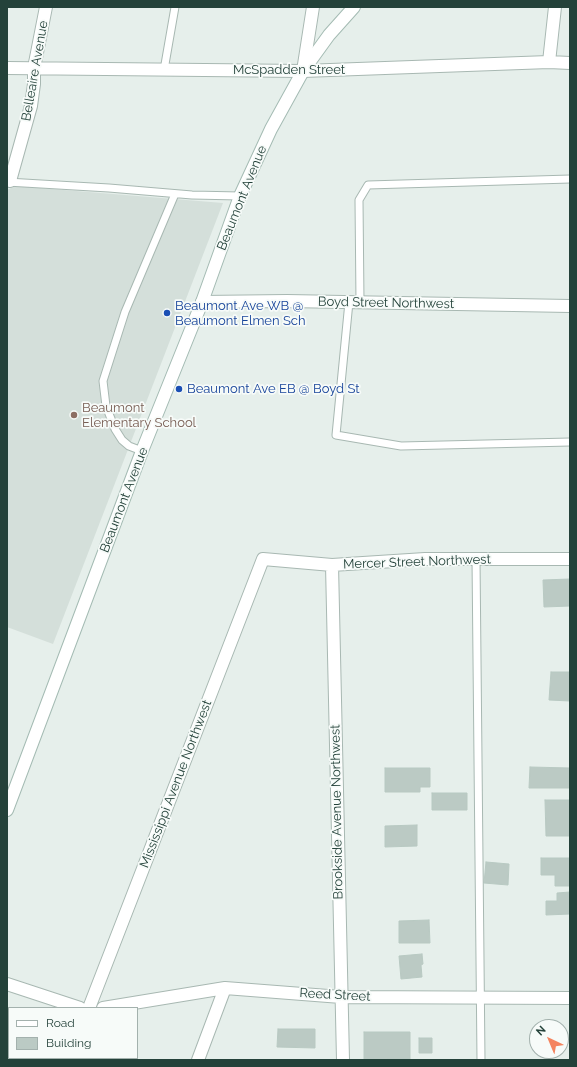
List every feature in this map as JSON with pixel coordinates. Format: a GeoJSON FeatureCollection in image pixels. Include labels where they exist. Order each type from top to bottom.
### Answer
{"type":"FeatureCollection","features":[{"type":"Feature","properties":{"kind":"street","name":"Belleaire Avenue"},"geometry":{"type":"LineString","coordinates":[[8,183],[31,106],[34,84],[34,68],[46,7]]}},
{"type":"Feature","properties":{"kind":"street"},"geometry":{"type":"LineString","coordinates":[[303,71],[313,7]]}},
{"type":"Feature","properties":{"kind":"street","name":"Beaumont Avenue"},"geometry":{"type":"LineString","coordinates":[[7,810],[142,451],[202,302],[240,196],[271,129],[303,71],[329,35],[354,7]]}},
{"type":"Feature","properties":{"kind":"street"},"geometry":{"type":"LineString","coordinates":[[549,62],[555,7]]}},
{"type":"Feature","properties":{"kind":"street","name":"McSpadden Street"},"geometry":{"type":"LineString","coordinates":[[7,68],[303,71],[549,62],[570,63]]}},
{"type":"Feature","properties":{"kind":"street","name":"Boyd Street Northwest"},"geometry":{"type":"LineString","coordinates":[[202,302],[354,302],[570,306]]}},
{"type":"Feature","properties":{"kind":"street","name":"Mercer Street Northwest"},"geometry":{"type":"LineString","coordinates":[[264,559],[332,565],[425,559],[570,559]]}},
{"type":"Feature","properties":{"kind":"street","name":"Mississippi Avenue Northwest"},"geometry":{"type":"LineString","coordinates":[[88,1007],[264,559]]}},
{"type":"Feature","properties":{"kind":"street","name":"Brookside Avenue Northwest"},"geometry":{"type":"LineString","coordinates":[[332,565],[341,997],[344,1060]]}},
{"type":"Feature","properties":{"kind":"street"},"geometry":{"type":"LineString","coordinates":[[7,984],[77,1007]]}},
{"type":"Feature","properties":{"kind":"street"},"geometry":{"type":"LineString","coordinates":[[198,1060],[225,988]]}},
{"type":"Feature","properties":{"kind":"street","name":"Reed Street"},"geometry":{"type":"LineString","coordinates":[[108,1007],[225,988],[341,997],[570,998]]}},
{"type":"Feature","properties":{"kind":"lane"},"geometry":{"type":"LineString","coordinates":[[164,70],[175,7]]}},
{"type":"Feature","properties":{"kind":"lane"},"geometry":{"type":"LineString","coordinates":[[570,179],[368,184],[359,200],[354,302],[336,435],[401,446],[570,442]]}},
{"type":"Feature","properties":{"kind":"lane"},"geometry":{"type":"LineString","coordinates":[[8,183],[192,195],[240,196]]}},
{"type":"Feature","properties":{"kind":"lane"},"geometry":{"type":"LineString","coordinates":[[142,451],[128,446],[115,430],[106,406],[102,381],[125,312],[175,194]]}},
{"type":"Feature","properties":{"kind":"lane"},"geometry":{"type":"LineString","coordinates":[[476,559],[481,1060]]}},
{"type":"Feature","properties":{"kind":"shaded area","name":"Beaumont Elementary School"},"geometry":{"type":"Polygon","coordinates":[[[15,186],[223,203],[53,644],[7,627],[7,190],[15,186]]]}},
{"type":"Feature","properties":{"kind":"building"},"geometry":{"type":"Polygon","coordinates":[[[570,579],[570,606],[544,607],[543,580],[570,579]]]}},
{"type":"Feature","properties":{"kind":"building"},"geometry":{"type":"Polygon","coordinates":[[[551,672],[570,672],[570,701],[549,700],[551,672]]]}},
{"type":"Feature","properties":{"kind":"building"},"geometry":{"type":"Polygon","coordinates":[[[530,767],[570,768],[570,788],[529,788],[530,767]]]}},
{"type":"Feature","properties":{"kind":"building"},"geometry":{"type":"Polygon","coordinates":[[[385,768],[430,768],[430,787],[420,787],[420,792],[385,792],[385,768]]]}},
{"type":"Feature","properties":{"kind":"building"},"geometry":{"type":"Polygon","coordinates":[[[432,793],[467,793],[467,810],[432,810],[432,793]]]}},
{"type":"Feature","properties":{"kind":"building"},"geometry":{"type":"Polygon","coordinates":[[[545,800],[570,800],[570,836],[546,836],[545,800]]]}},
{"type":"Feature","properties":{"kind":"building"},"geometry":{"type":"Polygon","coordinates":[[[417,825],[417,846],[385,847],[385,826],[417,825]]]}},
{"type":"Feature","properties":{"kind":"building"},"geometry":{"type":"Polygon","coordinates":[[[541,858],[570,858],[570,886],[555,886],[555,875],[541,875],[541,858]]]}},
{"type":"Feature","properties":{"kind":"building"},"geometry":{"type":"Polygon","coordinates":[[[486,862],[509,864],[508,885],[484,883],[486,862]]]}},
{"type":"Feature","properties":{"kind":"building"},"geometry":{"type":"Polygon","coordinates":[[[570,892],[570,914],[546,915],[546,901],[557,901],[557,893],[570,892]]]}},
{"type":"Feature","properties":{"kind":"building"},"geometry":{"type":"Polygon","coordinates":[[[429,920],[430,943],[399,943],[399,921],[429,920]]]}},
{"type":"Feature","properties":{"kind":"building"},"geometry":{"type":"Polygon","coordinates":[[[422,954],[422,977],[401,979],[399,956],[422,954]]]}},
{"type":"Feature","properties":{"kind":"building"},"geometry":{"type":"Polygon","coordinates":[[[278,1029],[315,1029],[315,1048],[277,1047],[278,1029]]]}},
{"type":"Feature","properties":{"kind":"building"},"geometry":{"type":"Polygon","coordinates":[[[364,1032],[410,1032],[410,1059],[364,1060],[364,1032]]]}},
{"type":"Feature","properties":{"kind":"building"},"geometry":{"type":"Polygon","coordinates":[[[419,1038],[432,1038],[432,1053],[419,1053],[419,1038]]]}},
{"type":"Feature","properties":{"kind":"place","name":"Beaumont Ave WB @ Beaumont Elmen Sch"},"geometry":{"type":"Point","coordinates":[167,313]}},
{"type":"Feature","properties":{"kind":"place","name":"Beaumont Ave EB @ Boyd St"},"geometry":{"type":"Point","coordinates":[179,389]}},
{"type":"Feature","properties":{"kind":"place","name":"Beaumont Elementary School"},"geometry":{"type":"Point","coordinates":[74,415]}}]}
